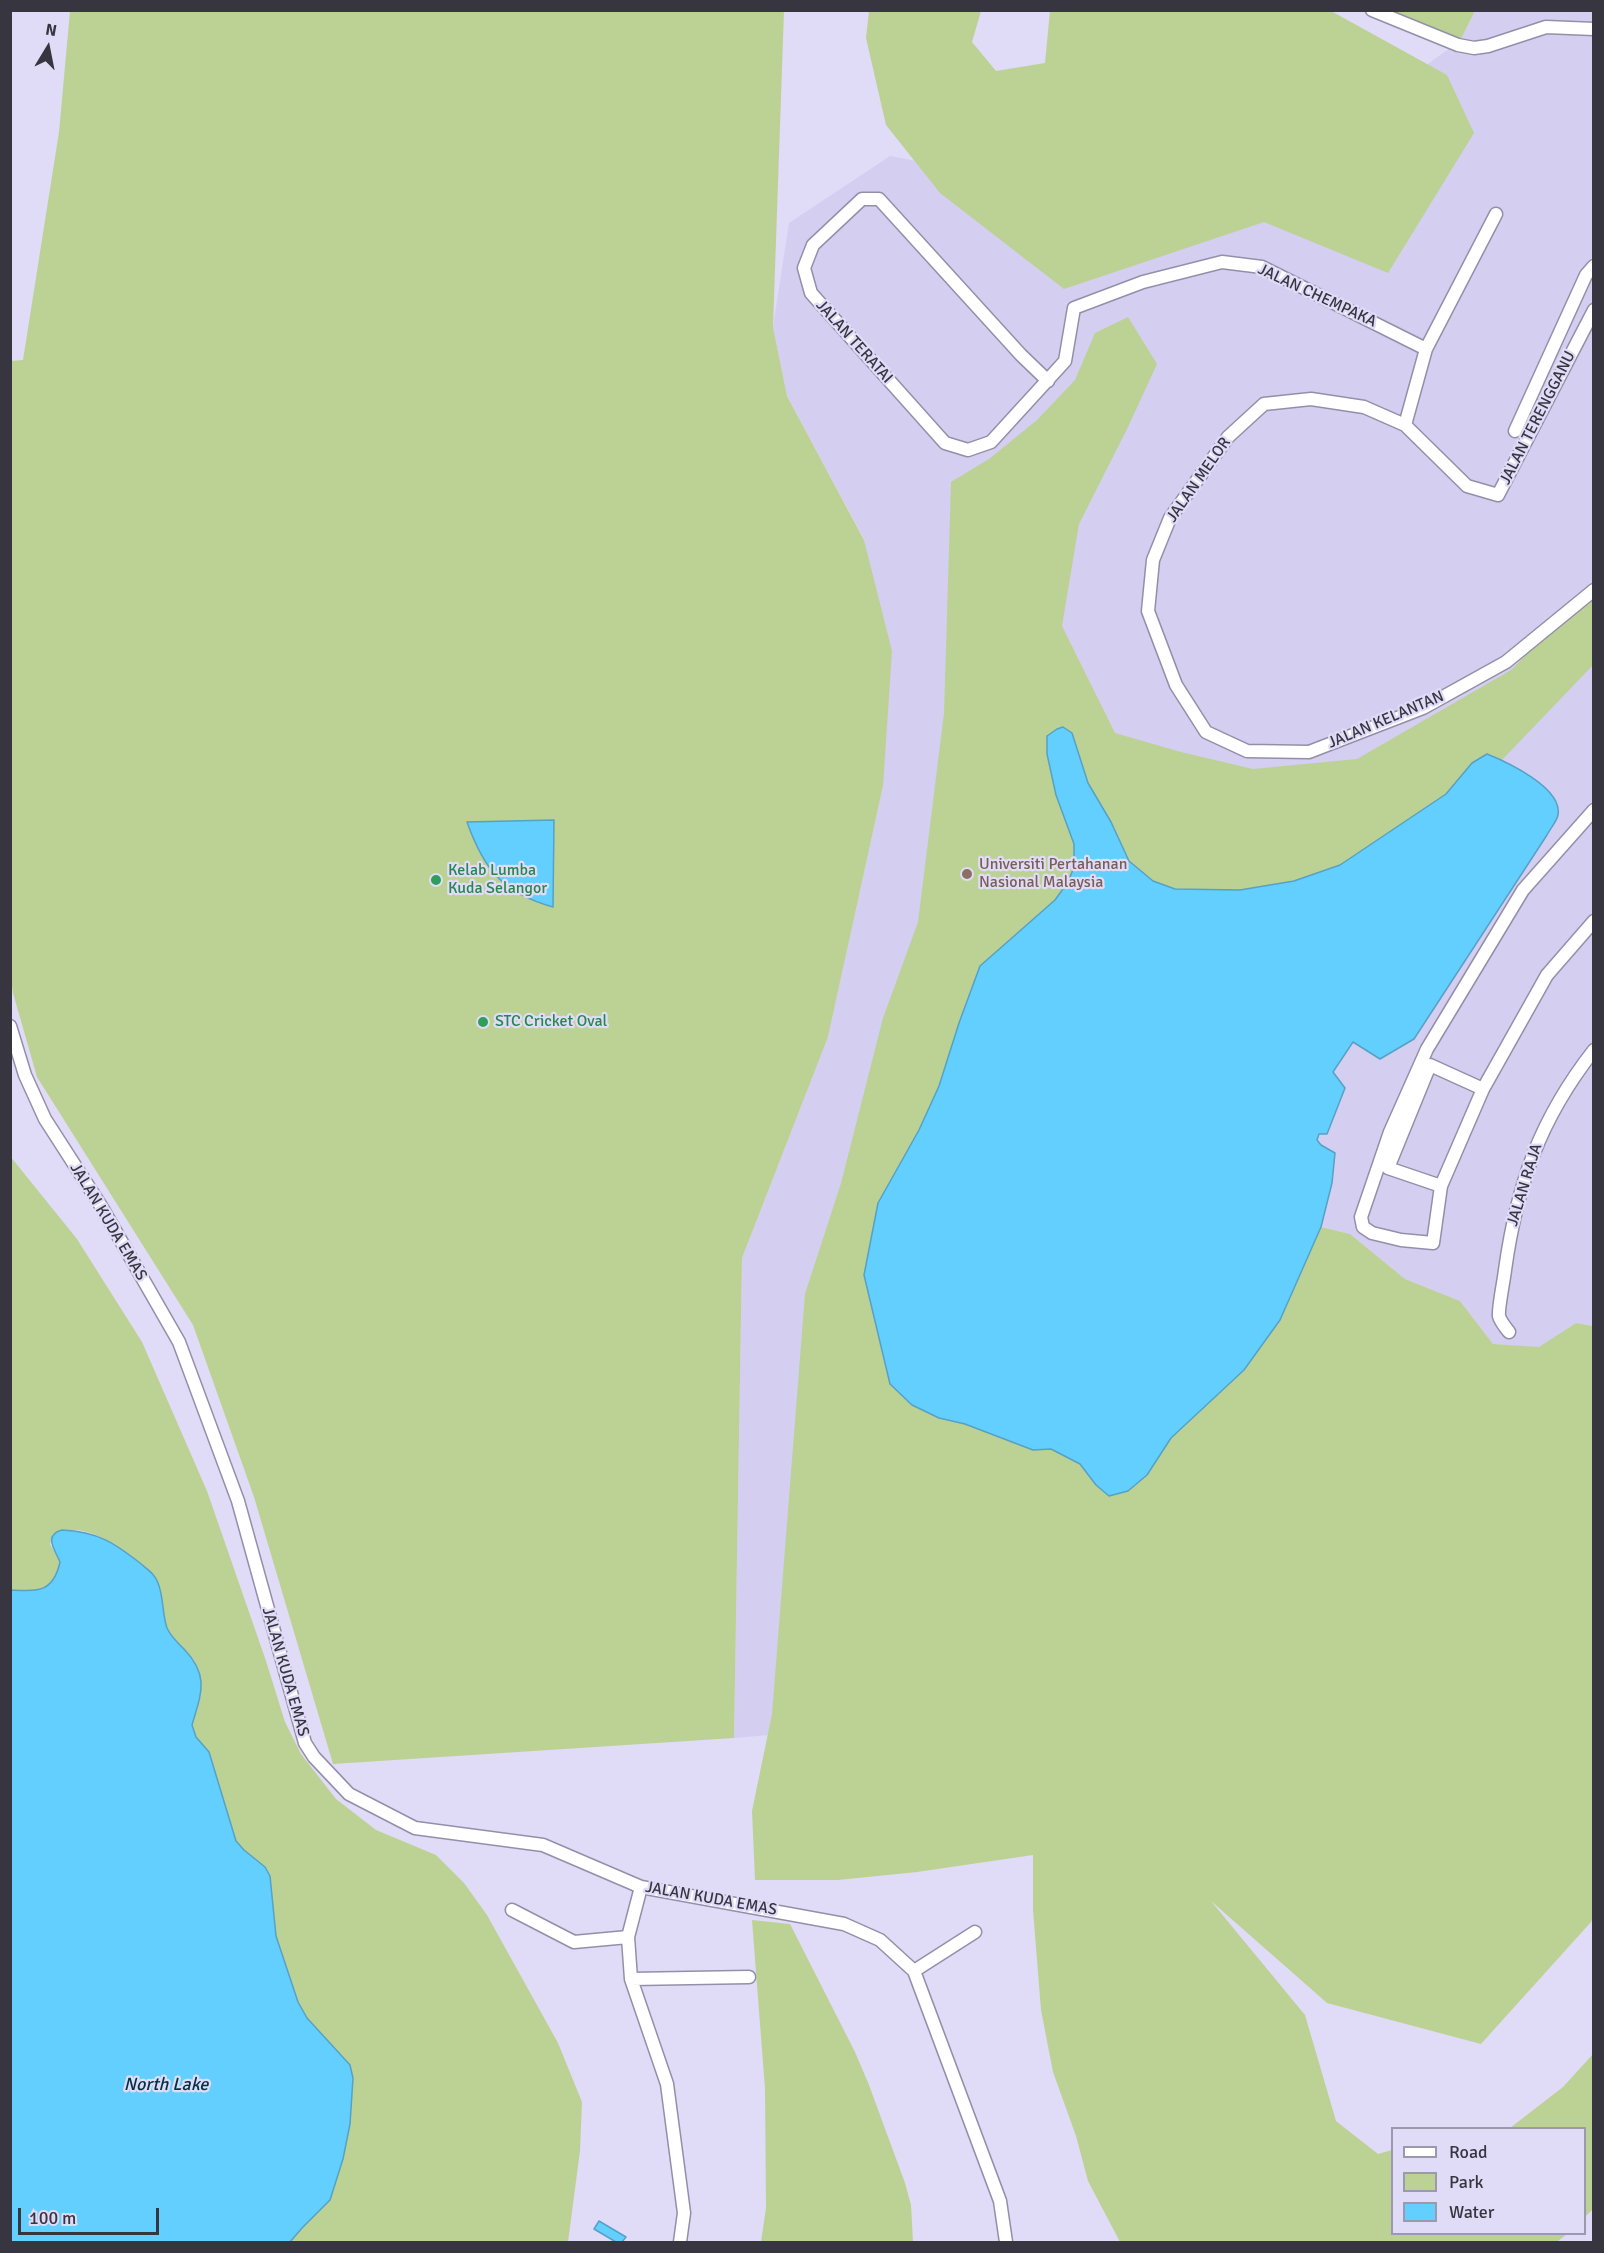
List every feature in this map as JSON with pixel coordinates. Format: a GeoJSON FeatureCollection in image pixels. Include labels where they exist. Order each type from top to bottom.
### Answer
{"type":"FeatureCollection","features":[{"type":"Feature","properties":{"kind":"street"},"geometry":{"type":"LineString","coordinates":[[1372,10],[1458,45],[1474,48],[1488,46],[1546,27],[1593,29]]}},
{"type":"Feature","properties":{"kind":"street","name":"JALAN TERATAI"},"geometry":{"type":"LineString","coordinates":[[862,199],[879,199],[1021,355],[1048,381],[991,442],[968,450],[945,443],[811,293],[804,268],[813,245],[862,199]]}},
{"type":"Feature","properties":{"kind":"street"},"geometry":{"type":"LineString","coordinates":[[1405,425],[1426,349],[1496,214]]}},
{"type":"Feature","properties":{"kind":"street","name":"JALAN CHEMPAKA"},"geometry":{"type":"LineString","coordinates":[[1048,381],[1065,361],[1074,308],[1143,282],[1222,262],[1262,267],[1426,349]]}},
{"type":"Feature","properties":{"kind":"street"},"geometry":{"type":"LineString","coordinates":[[1515,431],[1586,275],[1593,266]]}},
{"type":"Feature","properties":{"kind":"street","name":"JALAN TERENGGANU"},"geometry":{"type":"LineString","coordinates":[[1498,495],[1593,309]]}},
{"type":"Feature","properties":{"kind":"street","name":"JALAN MELOR"},"geometry":{"type":"LineString","coordinates":[[1176,685],[1148,611],[1153,560],[1170,518],[1228,437],[1264,404],[1311,399],[1364,407],[1405,425],[1467,486],[1498,495]]}},
{"type":"Feature","properties":{"kind":"street","name":"JALAN KELANTAN"},"geometry":{"type":"LineString","coordinates":[[1176,685],[1206,732],[1247,751],[1309,752],[1423,708],[1506,662],[1593,590]]}},
{"type":"Feature","properties":{"kind":"street"},"geometry":{"type":"LineString","coordinates":[[1593,810],[1523,890],[1427,1049],[1390,1132],[1361,1217],[1363,1227],[1372,1233],[1401,1240],[1432,1243],[1441,1186],[1483,1089],[1547,975],[1593,921]]}},
{"type":"Feature","properties":{"kind":"street","name":"JALAN KUDA EMAS"},"geometry":{"type":"LineString","coordinates":[[10,1026],[25,1075],[45,1119],[101,1206],[179,1342],[238,1501],[305,1743],[314,1757],[350,1794],[415,1828],[543,1845],[640,1887],[844,1924],[880,1940],[914,1971],[1000,2201],[1006,2242]]}},
{"type":"Feature","properties":{"kind":"street","name":"JALAN RAJA"},"geometry":{"type":"LineString","coordinates":[[1509,1332],[1499,1316],[1510,1233],[1520,1190],[1537,1141],[1575,1074],[1593,1050]]}},
{"type":"Feature","properties":{"kind":"street"},"geometry":{"type":"LineString","coordinates":[[1441,1186],[1388,1167],[1430,1065],[1483,1089]]}},
{"type":"Feature","properties":{"kind":"street"},"geometry":{"type":"LineString","coordinates":[[640,1887],[628,1937],[631,1979],[667,2084],[684,2213],[681,2242]]}},
{"type":"Feature","properties":{"kind":"street"},"geometry":{"type":"LineString","coordinates":[[512,1910],[574,1942],[628,1937]]}},
{"type":"Feature","properties":{"kind":"street"},"geometry":{"type":"LineString","coordinates":[[914,1971],[975,1932]]}},
{"type":"Feature","properties":{"kind":"street"},"geometry":{"type":"LineString","coordinates":[[631,1979],[749,1977]]}},
{"type":"Feature","properties":{"kind":"shaded area","name":"Universiti Pertahanan Nasional Malaysia"},"geometry":{"type":"Polygon","coordinates":[[[1475,11],[1593,11],[1593,1326],[1576,1323],[1539,1348],[1493,1344],[1460,1301],[1405,1279],[1350,1234],[1321,1227],[1332,1183],[1317,1140],[1333,1072],[1353,1042],[1414,1039],[1558,815],[1541,784],[1502,760],[1392,831],[1121,1705],[734,1738],[742,1258],[828,1037],[883,786],[864,539],[787,396],[773,327],[789,223],[890,156],[1126,201],[1279,170],[1460,41],[1475,11]]]}},
{"type":"Feature","properties":{"kind":"green space","name":"Kelab Lumba Kuda Selangor"},"geometry":{"type":"Polygon","coordinates":[[[70,11],[784,11],[773,327],[787,396],[864,540],[892,651],[883,786],[828,1037],[742,1258],[734,1738],[333,1764],[254,1497],[193,1325],[37,1077],[13,993],[10,974],[10,361],[23,360],[59,132],[70,11]]]}},
{"type":"Feature","properties":{"kind":"green space"},"geometry":{"type":"Polygon","coordinates":[[[869,11],[981,11],[972,42],[996,71],[1045,63],[1050,11],[1331,11],[1447,75],[1474,133],[1388,273],[1264,222],[1064,289],[940,193],[886,125],[866,38],[869,11]]]}},
{"type":"Feature","properties":{"kind":"green space"},"geometry":{"type":"Polygon","coordinates":[[[1384,11],[1475,11],[1460,41],[1384,11]]]}},
{"type":"Feature","properties":{"kind":"green space"},"geometry":{"type":"Polygon","coordinates":[[[1128,317],[1157,364],[1079,524],[1062,626],[1115,733],[1253,769],[1357,759],[1511,670],[1593,588],[1593,665],[1502,760],[1487,754],[1472,763],[1446,794],[1340,865],[1294,881],[1240,890],[1175,889],[1153,881],[1129,861],[1111,822],[1088,783],[1072,733],[1047,754],[1056,795],[1074,844],[1074,867],[1068,882],[1055,900],[980,966],[939,1086],[919,1130],[878,1203],[864,1275],[890,1384],[939,1418],[965,1424],[1033,1450],[1051,1449],[1080,1464],[1096,1485],[1128,1491],[1147,1475],[1171,1438],[1244,1370],[1280,1320],[1321,1227],[1350,1234],[1405,1279],[1460,1301],[1493,1344],[1539,1347],[1576,1323],[1593,1326],[1594,1914],[1591,1922],[1481,2044],[1327,2003],[1211,1901],[1305,2015],[1336,2121],[1378,2154],[1391,2150],[1391,2235],[1566,2235],[1557,2242],[1120,2242],[1088,2181],[1076,2136],[1053,2072],[1041,2010],[1033,1910],[1033,1855],[917,1872],[838,1880],[755,1880],[752,1811],[772,1714],[805,1294],[841,1183],[883,1018],[918,922],[944,713],[951,482],[989,459],[1037,420],[1075,380],[1095,333],[1128,317]]]}},
{"type":"Feature","properties":{"kind":"green space"},"geometry":{"type":"Polygon","coordinates":[[[10,1156],[77,1239],[142,1342],[207,1491],[285,1722],[301,1754],[336,1799],[376,1830],[436,1855],[464,1883],[487,1915],[558,2043],[582,2102],[580,2151],[568,2242],[290,2242],[343,2159],[350,2124],[353,2078],[350,2065],[307,2018],[298,2002],[276,1936],[270,1876],[265,1867],[236,1841],[209,1752],[196,1737],[192,1725],[199,1693],[195,1662],[172,1637],[167,1628],[160,1588],[154,1577],[131,1556],[100,1536],[77,1530],[65,1530],[54,1534],[50,1544],[60,1562],[53,1580],[49,1585],[37,1590],[11,1590],[10,1156]]]}},
{"type":"Feature","properties":{"kind":"green space"},"geometry":{"type":"Polygon","coordinates":[[[752,1920],[790,1924],[855,2052],[905,2183],[911,2205],[913,2242],[761,2242],[766,2208],[765,2089],[752,1920]]]}},
{"type":"Feature","properties":{"kind":"green space"},"geometry":{"type":"Polygon","coordinates":[[[1593,2054],[1593,2209],[1586,2216],[1586,2127],[1511,2127],[1563,2087],[1593,2054]]]}},
{"type":"Feature","properties":{"kind":"water"},"geometry":{"type":"Polygon","coordinates":[[[1063,727],[1072,733],[1088,783],[1111,822],[1129,861],[1153,881],[1175,889],[1240,890],[1294,881],[1340,865],[1446,794],[1472,763],[1487,754],[1520,770],[1543,786],[1552,795],[1557,805],[1558,815],[1414,1039],[1380,1059],[1353,1042],[1333,1072],[1345,1088],[1327,1134],[1319,1134],[1317,1140],[1335,1153],[1332,1183],[1321,1227],[1280,1320],[1244,1370],[1171,1438],[1147,1475],[1128,1491],[1109,1496],[1096,1485],[1080,1464],[1051,1449],[1033,1450],[965,1424],[939,1418],[912,1405],[890,1384],[864,1275],[878,1203],[919,1130],[939,1086],[980,966],[1055,900],[1068,882],[1074,867],[1074,844],[1056,795],[1047,754],[1047,736],[1063,727]]]}},
{"type":"Feature","properties":{"kind":"water"},"geometry":{"type":"Polygon","coordinates":[[[554,820],[553,907],[521,895],[508,887],[488,866],[467,822],[554,820]]]}},
{"type":"Feature","properties":{"kind":"water","name":"North Lake"},"geometry":{"type":"Polygon","coordinates":[[[62,1530],[86,1533],[104,1539],[140,1563],[157,1580],[167,1628],[192,1659],[200,1677],[200,1694],[192,1725],[196,1737],[209,1752],[236,1841],[265,1867],[270,1876],[276,1936],[298,2002],[307,2018],[350,2065],[353,2078],[350,2124],[343,2159],[330,2200],[290,2242],[11,2242],[11,1590],[37,1590],[49,1585],[60,1562],[53,1548],[52,1539],[56,1532],[62,1530]]]}},
{"type":"Feature","properties":{"kind":"water"},"geometry":{"type":"Polygon","coordinates":[[[599,2221],[626,2237],[622,2242],[616,2242],[594,2229],[599,2221]]]}},
{"type":"Feature","properties":{"kind":"place","name":"Universiti Pertahanan Nasional Malaysia"},"geometry":{"type":"Point","coordinates":[967,874]}},
{"type":"Feature","properties":{"kind":"place","name":"Kelab Lumba Kuda Selangor"},"geometry":{"type":"Point","coordinates":[436,880]}},
{"type":"Feature","properties":{"kind":"place","name":"STC Cricket Oval"},"geometry":{"type":"Point","coordinates":[483,1022]}}]}
